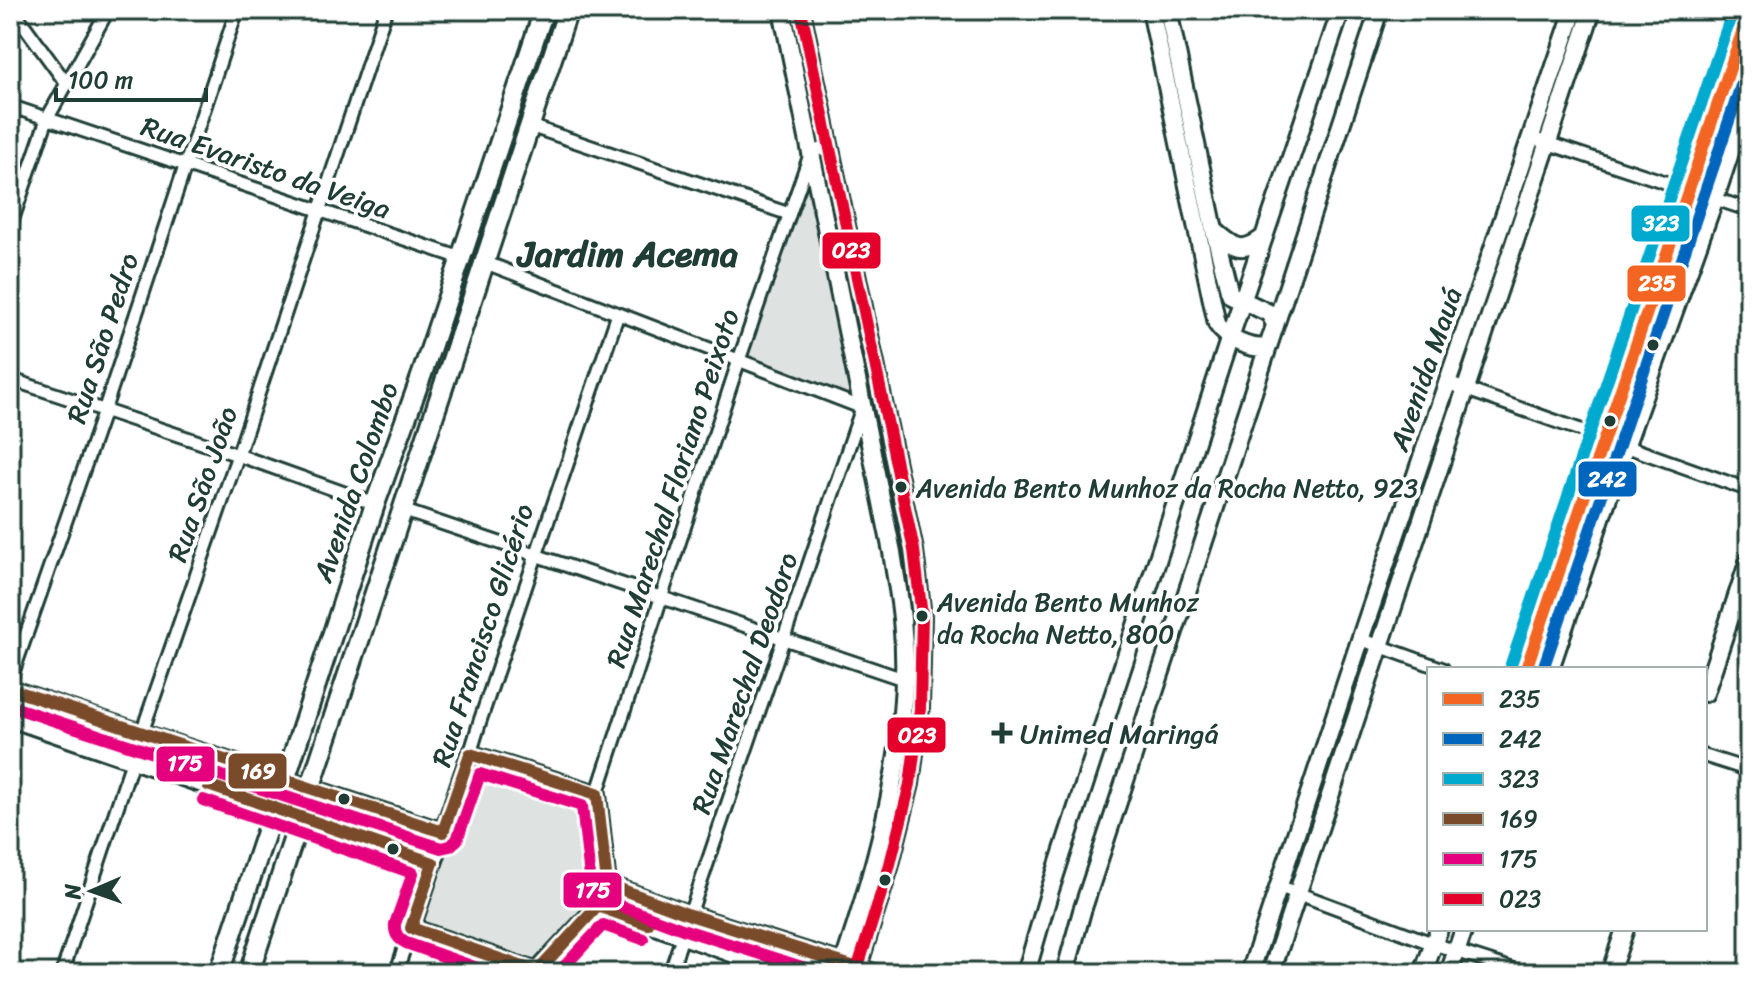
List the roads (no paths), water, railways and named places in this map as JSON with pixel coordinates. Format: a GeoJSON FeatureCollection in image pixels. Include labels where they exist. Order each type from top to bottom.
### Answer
{"type":"FeatureCollection","features":[{"type":"Feature","properties":{"kind":"main road","name":"Avenida Colombo"},"geometry":{"type":"LineString","coordinates":[[219,973],[544,10]]}},
{"type":"Feature","properties":{"kind":"main road","name":"Avenida Colombo"},"geometry":{"type":"LineString","coordinates":[[249,973],[568,10]]}},
{"type":"Feature","properties":{"kind":"main road"},"geometry":{"type":"LineString","coordinates":[[782,10],[892,552],[902,621],[900,728],[881,866]]}},
{"type":"Feature","properties":{"kind":"main road"},"geometry":{"type":"LineString","coordinates":[[607,884],[854,970],[881,866],[910,784],[921,680],[922,616],[914,550],[801,10]]}},
{"type":"Feature","properties":{"kind":"main road"},"geometry":{"type":"LineString","coordinates":[[1151,10],[1231,295],[1272,319]]}},
{"type":"Feature","properties":{"kind":"main road"},"geometry":{"type":"LineString","coordinates":[[1168,10],[1214,315],[1222,332],[1235,340],[1264,348]]}},
{"type":"Feature","properties":{"kind":"main road"},"geometry":{"type":"LineString","coordinates":[[1026,973],[1050,890],[1248,303],[1264,237],[1341,10]]}},
{"type":"Feature","properties":{"kind":"main road"},"geometry":{"type":"LineString","coordinates":[[1065,973],[1082,911],[1272,319],[1379,10]]}},
{"type":"Feature","properties":{"kind":"main road","name":"Avenida Mauá"},"geometry":{"type":"LineString","coordinates":[[1250,973],[1574,10]]}},
{"type":"Feature","properties":{"kind":"main road","name":"Avenida Mauá"},"geometry":{"type":"LineString","coordinates":[[1271,973],[1592,10]]}},
{"type":"Feature","properties":{"kind":"main road"},"geometry":{"type":"LineString","coordinates":[[1527,667],[1748,16]]}},
{"type":"Feature","properties":{"kind":"main road"},"geometry":{"type":"LineString","coordinates":[[524,69],[541,94]]}},
{"type":"Feature","properties":{"kind":"main road"},"geometry":{"type":"LineString","coordinates":[[1551,667],[1749,96]]}},
{"type":"Feature","properties":{"kind":"main road"},"geometry":{"type":"LineString","coordinates":[[1214,230],[1242,249],[1250,248],[1264,237]]}},
{"type":"Feature","properties":{"kind":"main road"},"geometry":{"type":"LineString","coordinates":[[422,374],[442,386]]}},
{"type":"Feature","properties":{"kind":"main road"},"geometry":{"type":"LineString","coordinates":[[416,393],[436,404]]}},
{"type":"Feature","properties":{"kind":"main road"},"geometry":{"type":"LineString","coordinates":[[1707,687],[1749,560]]}},
{"type":"Feature","properties":{"kind":"main road"},"geometry":{"type":"LineString","coordinates":[[10,689],[141,735],[311,787],[443,832]]}},
{"type":"Feature","properties":{"kind":"main road"},"geometry":{"type":"LineString","coordinates":[[10,718],[433,863]]}},
{"type":"Feature","properties":{"kind":"main road"},"geometry":{"type":"LineString","coordinates":[[411,928],[537,972],[598,906],[607,884],[597,794],[470,754]]}},
{"type":"Feature","properties":{"kind":"main road","name":"Rua Francisco Glicério"},"geometry":{"type":"LineString","coordinates":[[411,928],[470,754]]}},
{"type":"Feature","properties":{"kind":"main road"},"geometry":{"type":"LineString","coordinates":[[598,906],[788,973]]}},
{"type":"Feature","properties":{"kind":"main road"},"geometry":{"type":"LineString","coordinates":[[1449,973],[1463,931]]}},
{"type":"Feature","properties":{"kind":"main road"},"geometry":{"type":"LineString","coordinates":[[1610,973],[1624,931]]}},
{"type":"Feature","properties":{"kind":"main road"},"geometry":{"type":"LineString","coordinates":[[1423,973],[1437,936]]}},
{"type":"Feature","properties":{"kind":"street"},"geometry":{"type":"LineString","coordinates":[[13,10],[66,83]]}},
{"type":"Feature","properties":{"kind":"street"},"geometry":{"type":"LineString","coordinates":[[10,227],[47,119],[108,10]]}},
{"type":"Feature","properties":{"kind":"street","name":"Rua São Pedro"},"geometry":{"type":"LineString","coordinates":[[10,681],[104,411],[237,10]]}},
{"type":"Feature","properties":{"kind":"street","name":"Rua São João"},"geometry":{"type":"LineString","coordinates":[[62,973],[386,10]]}},
{"type":"Feature","properties":{"kind":"street"},"geometry":{"type":"LineString","coordinates":[[1719,10],[1748,16]]}},
{"type":"Feature","properties":{"kind":"street","name":"Rua Evaristo da Veiga"},"geometry":{"type":"LineString","coordinates":[[10,106],[461,258]]}},
{"type":"Feature","properties":{"kind":"street"},"geometry":{"type":"LineString","coordinates":[[530,126],[789,214]]}},
{"type":"Feature","properties":{"kind":"street"},"geometry":{"type":"LineString","coordinates":[[1532,138],[1749,210]]}},
{"type":"Feature","properties":{"kind":"street"},"geometry":{"type":"LineString","coordinates":[[811,152],[829,147]]}},
{"type":"Feature","properties":{"kind":"street","name":"Rua Marechal Floriano Peixoto"},"geometry":{"type":"LineString","coordinates":[[597,794],[739,360],[811,152]]}},
{"type":"Feature","properties":{"kind":"street"},"geometry":{"type":"LineString","coordinates":[[484,262],[863,408],[883,403]]}},
{"type":"Feature","properties":{"kind":"street","name":"Rua Francisco Glicério"},"geometry":{"type":"LineString","coordinates":[[470,754],[618,314]]}},
{"type":"Feature","properties":{"kind":"street"},"geometry":{"type":"LineString","coordinates":[[10,379],[375,504]]}},
{"type":"Feature","properties":{"kind":"street"},"geometry":{"type":"LineString","coordinates":[[1448,383],[1749,490]]}},
{"type":"Feature","properties":{"kind":"street","name":"Rua Marechal Deodoro"},"geometry":{"type":"LineString","coordinates":[[670,973],[863,408]]}},
{"type":"Feature","properties":{"kind":"street"},"geometry":{"type":"LineString","coordinates":[[402,510],[903,679],[921,680]]}},
{"type":"Feature","properties":{"kind":"street"},"geometry":{"type":"LineString","coordinates":[[1360,639],[1437,667]]}},
{"type":"Feature","properties":{"kind":"street"},"geometry":{"type":"LineString","coordinates":[[1707,757],[1749,770]]}},
{"type":"Feature","properties":{"kind":"street"},"geometry":{"type":"LineString","coordinates":[[1278,886],[1437,936],[1456,951],[1525,973]]}},
{"type":"Feature","properties":{"kind":"street","name":"Rua Francisco Glicério"},"geometry":{"type":"LineString","coordinates":[[396,973],[411,928]]}},
{"type":"Feature","properties":{"kind":"place","name":"Avenida Bento Munhoz da Rocha Netto, 923"},"geometry":{"type":"Point","coordinates":[901,487]}},
{"type":"Feature","properties":{"kind":"place","name":"Avenida Bento Munhoz da Rocha Netto, 800"},"geometry":{"type":"Point","coordinates":[922,616]}},
{"type":"Feature","properties":{"kind":"place","name":"Unimed Maringá"},"geometry":{"type":"Point","coordinates":[1002,733]}},
{"type":"Feature","properties":{"kind":"district","name":"Jardim Acema"},"geometry":{"type":"Point","coordinates":[628,253]}}]}
